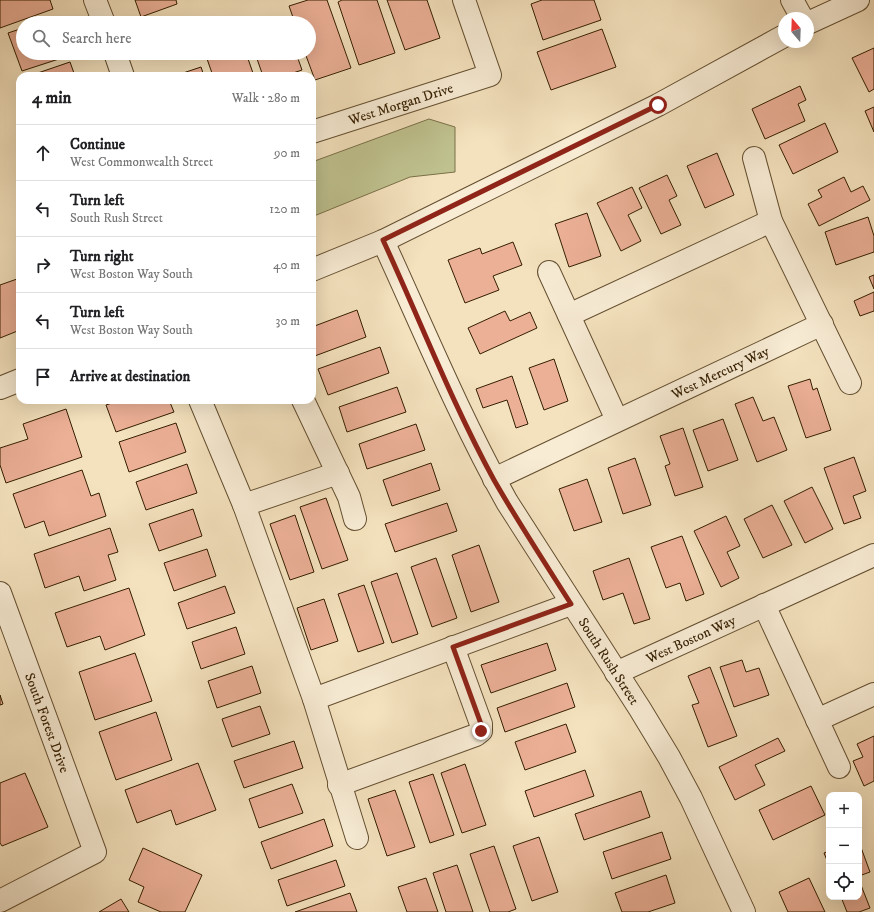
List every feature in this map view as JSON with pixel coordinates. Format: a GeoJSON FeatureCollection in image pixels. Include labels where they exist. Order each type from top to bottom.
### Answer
{"type":"FeatureCollection","features":[{"type":"Feature","properties":{"kind":"street"},"geometry":{"type":"LineString","coordinates":[[95,0],[101,16]]}},
{"type":"Feature","properties":{"kind":"street","name":"West Morgan Drive"},"geometry":{"type":"LineString","coordinates":[[316,131],[490,76],[464,0]]}},
{"type":"Feature","properties":{"kind":"street"},"geometry":{"type":"LineString","coordinates":[[792,0],[799,12]]}},
{"type":"Feature","properties":{"kind":"street"},"geometry":{"type":"LineString","coordinates":[[814,21],[858,0]]}},
{"type":"Feature","properties":{"kind":"street"},"geometry":{"type":"LineString","coordinates":[[316,268],[383,240],[658,105],[778,39]]}},
{"type":"Feature","properties":{"kind":"street"},"geometry":{"type":"LineString","coordinates":[[117,60],[122,72]]}},
{"type":"Feature","properties":{"kind":"street"},"geometry":{"type":"LineString","coordinates":[[754,158],[771,221],[850,383]]}},
{"type":"Feature","properties":{"kind":"street"},"geometry":{"type":"LineString","coordinates":[[569,315],[771,221]]}},
{"type":"Feature","properties":{"kind":"street","name":"South Rush Street"},"geometry":{"type":"LineString","coordinates":[[383,240],[460,412],[494,479],[571,604],[640,709],[669,757],[691,798],[744,912]]}},
{"type":"Feature","properties":{"kind":"street"},"geometry":{"type":"LineString","coordinates":[[549,272],[617,420]]}},
{"type":"Feature","properties":{"kind":"street","name":"West Mercury Way"},"geometry":{"type":"LineString","coordinates":[[494,479],[822,324]]}},
{"type":"Feature","properties":{"kind":"street"},"geometry":{"type":"LineString","coordinates":[[0,388],[16,382]]}},
{"type":"Feature","properties":{"kind":"street"},"geometry":{"type":"LineString","coordinates":[[202,404],[244,506],[314,699],[357,838]]}},
{"type":"Feature","properties":{"kind":"street"},"geometry":{"type":"LineString","coordinates":[[305,404],[349,497],[355,519]]}},
{"type":"Feature","properties":{"kind":"street"},"geometry":{"type":"LineString","coordinates":[[244,506],[338,473]]}},
{"type":"Feature","properties":{"kind":"street","name":"West Boston Way"},"geometry":{"type":"LineString","coordinates":[[616,673],[874,555]]}},
{"type":"Feature","properties":{"kind":"street","name":"South Forest Drive"},"geometry":{"type":"LineString","coordinates":[[0,592],[95,852],[0,901]]}},
{"type":"Feature","properties":{"kind":"street"},"geometry":{"type":"LineString","coordinates":[[314,699],[571,604]]}},
{"type":"Feature","properties":{"kind":"street"},"geometry":{"type":"LineString","coordinates":[[764,605],[839,767]]}},
{"type":"Feature","properties":{"kind":"street"},"geometry":{"type":"LineString","coordinates":[[340,785],[476,735],[481,731],[481,724],[453,647]]}},
{"type":"Feature","properties":{"kind":"street"},"geometry":{"type":"LineString","coordinates":[[817,720],[874,694]]}},
{"type":"Feature","properties":{"kind":"green space"},"geometry":{"type":"Polygon","coordinates":[[[429,119],[455,127],[455,172],[410,177],[316,215],[316,161],[429,119]]]}},
{"type":"Feature","properties":{"kind":"building"},"geometry":{"type":"Polygon","coordinates":[[[0,0],[50,0],[53,9],[33,16],[16,16],[16,22],[0,28],[0,0]]]}},
{"type":"Feature","properties":{"kind":"building"},"geometry":{"type":"Polygon","coordinates":[[[135,0],[176,0],[177,4],[141,16],[135,0]]]}},
{"type":"Feature","properties":{"kind":"building"},"geometry":{"type":"Polygon","coordinates":[[[308,0],[327,0],[351,68],[316,80],[316,72],[312,72],[308,60],[316,60],[316,16],[293,16],[289,6],[308,0]]]}},
{"type":"Feature","properties":{"kind":"building"},"geometry":{"type":"Polygon","coordinates":[[[342,0],[377,0],[395,53],[359,65],[338,2],[342,0]]]}},
{"type":"Feature","properties":{"kind":"building"},"geometry":{"type":"Polygon","coordinates":[[[387,0],[427,0],[440,38],[405,50],[387,0]]]}},
{"type":"Feature","properties":{"kind":"building"},"geometry":{"type":"Polygon","coordinates":[[[542,0],[594,0],[601,20],[543,40],[531,4],[542,0]]]}},
{"type":"Feature","properties":{"kind":"building"},"geometry":{"type":"Polygon","coordinates":[[[602,29],[616,67],[551,90],[537,52],[602,29]]]}},
{"type":"Feature","properties":{"kind":"building"},"geometry":{"type":"Polygon","coordinates":[[[16,30],[16,55],[8,33],[16,30]]]}},
{"type":"Feature","properties":{"kind":"building"},"geometry":{"type":"Polygon","coordinates":[[[874,48],[874,89],[869,92],[852,58],[874,48]]]}},
{"type":"Feature","properties":{"kind":"building"},"geometry":{"type":"Polygon","coordinates":[[[18,60],[56,60],[22,71],[18,60]]]}},
{"type":"Feature","properties":{"kind":"building"},"geometry":{"type":"Polygon","coordinates":[[[207,60],[248,60],[253,72],[212,72],[207,60]]]}},
{"type":"Feature","properties":{"kind":"building"},"geometry":{"type":"Polygon","coordinates":[[[257,60],[298,60],[302,70],[296,72],[262,72],[257,60]]]}},
{"type":"Feature","properties":{"kind":"building"},"geometry":{"type":"Polygon","coordinates":[[[70,62],[74,72],[41,72],[70,62]]]}},
{"type":"Feature","properties":{"kind":"building"},"geometry":{"type":"Polygon","coordinates":[[[201,67],[203,72],[186,72],[201,67]]]}},
{"type":"Feature","properties":{"kind":"building"},"geometry":{"type":"Polygon","coordinates":[[[800,86],[806,100],[798,104],[805,121],[765,139],[752,109],[800,86]]]}},
{"type":"Feature","properties":{"kind":"building"},"geometry":{"type":"Polygon","coordinates":[[[874,107],[874,132],[865,111],[874,107]]]}},
{"type":"Feature","properties":{"kind":"building"},"geometry":{"type":"Polygon","coordinates":[[[825,123],[838,152],[793,174],[779,145],[825,123]]]}},
{"type":"Feature","properties":{"kind":"building"},"geometry":{"type":"Polygon","coordinates":[[[717,153],[734,195],[705,208],[687,166],[717,153]]]}},
{"type":"Feature","properties":{"kind":"building"},"geometry":{"type":"Polygon","coordinates":[[[667,175],[677,196],[669,200],[681,225],[661,234],[639,188],[667,175]]]}},
{"type":"Feature","properties":{"kind":"building"},"geometry":{"type":"Polygon","coordinates":[[[844,177],[851,192],[863,186],[870,200],[819,226],[808,204],[822,197],[818,190],[844,177]]]}},
{"type":"Feature","properties":{"kind":"building"},"geometry":{"type":"Polygon","coordinates":[[[632,187],[642,208],[628,215],[641,241],[621,251],[597,203],[632,187]]]}},
{"type":"Feature","properties":{"kind":"building"},"geometry":{"type":"Polygon","coordinates":[[[587,213],[601,256],[569,267],[555,224],[587,213]]]}},
{"type":"Feature","properties":{"kind":"building"},"geometry":{"type":"Polygon","coordinates":[[[868,217],[874,236],[874,252],[836,265],[825,232],[868,217]]]}},
{"type":"Feature","properties":{"kind":"building"},"geometry":{"type":"Polygon","coordinates":[[[513,242],[522,265],[493,276],[499,290],[465,303],[448,260],[480,248],[482,254],[513,242]]]}},
{"type":"Feature","properties":{"kind":"building"},"geometry":{"type":"Polygon","coordinates":[[[874,275],[874,289],[869,277],[874,275]]]}},
{"type":"Feature","properties":{"kind":"building"},"geometry":{"type":"Polygon","coordinates":[[[16,279],[16,332],[0,338],[0,285],[16,279]]]}},
{"type":"Feature","properties":{"kind":"building"},"geometry":{"type":"Polygon","coordinates":[[[874,292],[874,311],[860,316],[854,301],[874,292]]]}},
{"type":"Feature","properties":{"kind":"building"},"geometry":{"type":"Polygon","coordinates":[[[357,310],[366,337],[316,356],[316,325],[357,310]]]}},
{"type":"Feature","properties":{"kind":"building"},"geometry":{"type":"Polygon","coordinates":[[[505,311],[510,321],[530,312],[537,328],[480,354],[468,328],[505,311]]]}},
{"type":"Feature","properties":{"kind":"building"},"geometry":{"type":"Polygon","coordinates":[[[380,347],[389,373],[328,395],[318,369],[380,347]]]}},
{"type":"Feature","properties":{"kind":"building"},"geometry":{"type":"Polygon","coordinates":[[[554,359],[568,401],[544,410],[529,368],[554,359]]]}},
{"type":"Feature","properties":{"kind":"building"},"geometry":{"type":"Polygon","coordinates":[[[512,376],[528,424],[516,428],[507,400],[483,408],[476,389],[512,376]]]}},
{"type":"Feature","properties":{"kind":"building"},"geometry":{"type":"Polygon","coordinates":[[[810,379],[813,390],[817,388],[831,430],[806,438],[788,386],[810,379]]]}},
{"type":"Feature","properties":{"kind":"building"},"geometry":{"type":"Polygon","coordinates":[[[397,387],[406,412],[347,432],[339,407],[397,387]]]}},
{"type":"Feature","properties":{"kind":"building"},"geometry":{"type":"Polygon","coordinates":[[[753,397],[763,421],[774,417],[787,450],[757,462],[735,404],[753,397]]]}},
{"type":"Feature","properties":{"kind":"building"},"geometry":{"type":"Polygon","coordinates":[[[171,404],[174,412],[116,432],[106,405],[171,404]]]}},
{"type":"Feature","properties":{"kind":"building"},"geometry":{"type":"Polygon","coordinates":[[[66,409],[82,457],[6,483],[0,465],[0,448],[28,439],[23,424],[66,409]]]}},
{"type":"Feature","properties":{"kind":"building"},"geometry":{"type":"Polygon","coordinates":[[[723,419],[738,460],[708,471],[693,430],[723,419]]]}},
{"type":"Feature","properties":{"kind":"building"},"geometry":{"type":"Polygon","coordinates":[[[176,423],[186,452],[129,472],[119,442],[176,423]]]}},
{"type":"Feature","properties":{"kind":"building"},"geometry":{"type":"Polygon","coordinates":[[[416,424],[425,450],[367,469],[359,444],[416,424]]]}},
{"type":"Feature","properties":{"kind":"building"},"geometry":{"type":"Polygon","coordinates":[[[683,428],[703,487],[675,496],[665,466],[670,464],[660,436],[683,428]]]}},
{"type":"Feature","properties":{"kind":"building"},"geometry":{"type":"Polygon","coordinates":[[[854,457],[866,491],[853,496],[861,518],[844,524],[824,468],[854,457]]]}},
{"type":"Feature","properties":{"kind":"building"},"geometry":{"type":"Polygon","coordinates":[[[635,458],[651,505],[623,514],[608,468],[635,458]]]}},
{"type":"Feature","properties":{"kind":"building"},"geometry":{"type":"Polygon","coordinates":[[[431,463],[440,490],[392,506],[383,480],[431,463]]]}},
{"type":"Feature","properties":{"kind":"building"},"geometry":{"type":"Polygon","coordinates":[[[187,464],[197,493],[146,510],[136,482],[187,464]]]}},
{"type":"Feature","properties":{"kind":"building"},"geometry":{"type":"Polygon","coordinates":[[[82,470],[91,496],[99,493],[106,516],[49,536],[44,521],[25,528],[13,494],[82,470]]]}},
{"type":"Feature","properties":{"kind":"building"},"geometry":{"type":"Polygon","coordinates":[[[587,479],[602,522],[574,531],[559,489],[587,479]]]}},
{"type":"Feature","properties":{"kind":"building"},"geometry":{"type":"Polygon","coordinates":[[[812,487],[833,529],[805,543],[784,501],[812,487]]]}},
{"type":"Feature","properties":{"kind":"building"},"geometry":{"type":"Polygon","coordinates":[[[326,498],[348,560],[322,569],[300,507],[326,498]]]}},
{"type":"Feature","properties":{"kind":"building"},"geometry":{"type":"Polygon","coordinates":[[[447,503],[457,531],[395,552],[385,524],[447,503]]]}},
{"type":"Feature","properties":{"kind":"building"},"geometry":{"type":"Polygon","coordinates":[[[772,505],[792,545],[763,558],[744,519],[772,505]]]}},
{"type":"Feature","properties":{"kind":"building"},"geometry":{"type":"Polygon","coordinates":[[[193,509],[202,536],[159,551],[149,524],[193,509]]]}},
{"type":"Feature","properties":{"kind":"building"},"geometry":{"type":"Polygon","coordinates":[[[295,515],[314,572],[290,580],[270,524],[295,515]]]}},
{"type":"Feature","properties":{"kind":"building"},"geometry":{"type":"Polygon","coordinates":[[[726,516],[740,546],[727,552],[739,578],[721,587],[694,531],[726,516]]]}},
{"type":"Feature","properties":{"kind":"building"},"geometry":{"type":"Polygon","coordinates":[[[110,528],[118,552],[108,555],[116,580],[84,591],[79,576],[45,588],[34,554],[110,528]]]}},
{"type":"Feature","properties":{"kind":"building"},"geometry":{"type":"Polygon","coordinates":[[[682,536],[704,594],[686,601],[680,583],[666,588],[651,547],[682,536]]]}},
{"type":"Feature","properties":{"kind":"building"},"geometry":{"type":"Polygon","coordinates":[[[479,545],[499,602],[471,612],[452,555],[479,545]]]}},
{"type":"Feature","properties":{"kind":"building"},"geometry":{"type":"Polygon","coordinates":[[[207,549],[216,576],[174,591],[164,563],[207,549]]]}},
{"type":"Feature","properties":{"kind":"building"},"geometry":{"type":"Polygon","coordinates":[[[436,558],[457,618],[432,627],[411,567],[436,558]]]}},
{"type":"Feature","properties":{"kind":"building"},"geometry":{"type":"Polygon","coordinates":[[[629,558],[650,619],[634,624],[623,593],[603,600],[593,571],[629,558]]]}},
{"type":"Feature","properties":{"kind":"building"},"geometry":{"type":"Polygon","coordinates":[[[397,573],[418,634],[392,643],[371,582],[397,573]]]}},
{"type":"Feature","properties":{"kind":"building"},"geometry":{"type":"Polygon","coordinates":[[[364,585],[384,643],[358,652],[338,594],[364,585]]]}},
{"type":"Feature","properties":{"kind":"building"},"geometry":{"type":"Polygon","coordinates":[[[225,586],[235,613],[187,629],[178,603],[225,586]]]}},
{"type":"Feature","properties":{"kind":"building"},"geometry":{"type":"Polygon","coordinates":[[[129,588],[145,635],[105,650],[100,636],[67,647],[55,613],[129,588]]]}},
{"type":"Feature","properties":{"kind":"building"},"geometry":{"type":"Polygon","coordinates":[[[324,599],[338,641],[311,650],[297,608],[324,599]]]}},
{"type":"Feature","properties":{"kind":"building"},"geometry":{"type":"Polygon","coordinates":[[[236,627],[245,654],[201,669],[192,642],[236,627]]]}},
{"type":"Feature","properties":{"kind":"building"},"geometry":{"type":"Polygon","coordinates":[[[547,643],[556,670],[491,693],[481,665],[547,643]]]}},
{"type":"Feature","properties":{"kind":"building"},"geometry":{"type":"Polygon","coordinates":[[[135,653],[152,701],[95,720],[79,672],[135,653]]]}},
{"type":"Feature","properties":{"kind":"building"},"geometry":{"type":"Polygon","coordinates":[[[742,660],[746,672],[759,668],[769,695],[734,707],[720,667],[742,660]]]}},
{"type":"Feature","properties":{"kind":"building"},"geometry":{"type":"Polygon","coordinates":[[[252,666],[261,693],[217,708],[208,681],[252,666]]]}},
{"type":"Feature","properties":{"kind":"building"},"geometry":{"type":"Polygon","coordinates":[[[710,667],[737,736],[708,747],[692,705],[699,703],[688,676],[710,667]]]}},
{"type":"Feature","properties":{"kind":"building"},"geometry":{"type":"Polygon","coordinates":[[[567,683],[575,707],[505,732],[497,708],[567,683]]]}},
{"type":"Feature","properties":{"kind":"building"},"geometry":{"type":"Polygon","coordinates":[[[0,695],[3,704],[0,705],[0,695]]]}},
{"type":"Feature","properties":{"kind":"building"},"geometry":{"type":"Polygon","coordinates":[[[260,706],[270,734],[232,747],[222,719],[260,706]]]}},
{"type":"Feature","properties":{"kind":"building"},"geometry":{"type":"Polygon","coordinates":[[[156,712],[172,760],[116,780],[99,732],[156,712]]]}},
{"type":"Feature","properties":{"kind":"building"},"geometry":{"type":"Polygon","coordinates":[[[566,724],[576,752],[525,770],[515,742],[566,724]]]}},
{"type":"Feature","properties":{"kind":"building"},"geometry":{"type":"Polygon","coordinates":[[[874,736],[874,781],[864,786],[853,761],[863,757],[857,744],[874,736]]]}},
{"type":"Feature","properties":{"kind":"building"},"geometry":{"type":"Polygon","coordinates":[[[778,738],[785,751],[755,765],[765,785],[735,800],[719,767],[778,738]]]}},
{"type":"Feature","properties":{"kind":"building"},"geometry":{"type":"Polygon","coordinates":[[[294,741],[303,768],[244,788],[234,761],[294,741]]]}},
{"type":"Feature","properties":{"kind":"building"},"geometry":{"type":"Polygon","coordinates":[[[198,763],[216,810],[176,825],[171,810],[137,823],[125,790],[198,763]]]}},
{"type":"Feature","properties":{"kind":"building"},"geometry":{"type":"Polygon","coordinates":[[[465,764],[486,825],[462,833],[441,773],[465,764]]]}},
{"type":"Feature","properties":{"kind":"building"},"geometry":{"type":"Polygon","coordinates":[[[585,770],[594,796],[534,817],[525,791],[585,770]]]}},
{"type":"Feature","properties":{"kind":"building"},"geometry":{"type":"Polygon","coordinates":[[[25,773],[48,827],[2,846],[0,843],[0,783],[25,773]]]}},
{"type":"Feature","properties":{"kind":"building"},"geometry":{"type":"Polygon","coordinates":[[[433,774],[454,835],[430,843],[409,782],[433,774]]]}},
{"type":"Feature","properties":{"kind":"building"},"geometry":{"type":"Polygon","coordinates":[[[292,784],[303,813],[259,828],[249,799],[292,784]]]}},
{"type":"Feature","properties":{"kind":"building"},"geometry":{"type":"Polygon","coordinates":[[[811,786],[825,815],[773,840],[759,810],[811,786]]]}},
{"type":"Feature","properties":{"kind":"building"},"geometry":{"type":"Polygon","coordinates":[[[395,790],[415,847],[387,856],[368,799],[395,790]]]}},
{"type":"Feature","properties":{"kind":"building"},"geometry":{"type":"Polygon","coordinates":[[[641,791],[650,817],[584,840],[575,814],[641,791]]]}},
{"type":"Feature","properties":{"kind":"building"},"geometry":{"type":"Polygon","coordinates":[[[324,819],[333,846],[271,869],[261,842],[324,819]]]}},
{"type":"Feature","properties":{"kind":"building"},"geometry":{"type":"Polygon","coordinates":[[[662,832],[671,859],[612,879],[603,852],[662,832]]]}},
{"type":"Feature","properties":{"kind":"building"},"geometry":{"type":"Polygon","coordinates":[[[539,837],[558,892],[532,901],[513,846],[539,837]]]}},
{"type":"Feature","properties":{"kind":"building"},"geometry":{"type":"Polygon","coordinates":[[[494,846],[516,909],[508,912],[490,912],[470,854],[494,846]]]}},
{"type":"Feature","properties":{"kind":"building"},"geometry":{"type":"Polygon","coordinates":[[[143,848],[202,875],[185,912],[161,912],[138,902],[144,887],[129,880],[143,848]]]}},
{"type":"Feature","properties":{"kind":"building"},"geometry":{"type":"Polygon","coordinates":[[[862,850],[870,872],[862,875],[862,850]]]}},
{"type":"Feature","properties":{"kind":"building"},"geometry":{"type":"Polygon","coordinates":[[[336,860],[345,886],[287,906],[278,880],[336,860]]]}},
{"type":"Feature","properties":{"kind":"building"},"geometry":{"type":"Polygon","coordinates":[[[457,865],[473,912],[446,912],[433,873],[457,865]]]}},
{"type":"Feature","properties":{"kind":"building"},"geometry":{"type":"Polygon","coordinates":[[[666,875],[675,903],[648,912],[622,912],[615,893],[666,875]]]}},
{"type":"Feature","properties":{"kind":"building"},"geometry":{"type":"Polygon","coordinates":[[[426,878],[438,912],[407,912],[398,887],[426,878]]]}},
{"type":"Feature","properties":{"kind":"building"},"geometry":{"type":"Polygon","coordinates":[[[809,878],[825,912],[788,912],[779,892],[809,878]]]}},
{"type":"Feature","properties":{"kind":"building"},"geometry":{"type":"Polygon","coordinates":[[[862,888],[870,908],[859,912],[847,912],[842,900],[862,900],[862,888]]]}},
{"type":"Feature","properties":{"kind":"building"},"geometry":{"type":"Polygon","coordinates":[[[350,893],[357,912],[295,912],[350,893]]]}},
{"type":"Feature","properties":{"kind":"building"},"geometry":{"type":"Polygon","coordinates":[[[121,899],[129,912],[99,912],[121,899]]]}},
{"type":"Feature","properties":{"kind":"route"},"geometry":{"type":"LineString","coordinates":[[481,731],[481,724],[453,647],[571,604],[494,479],[460,412],[383,240],[658,105]]}}]}
